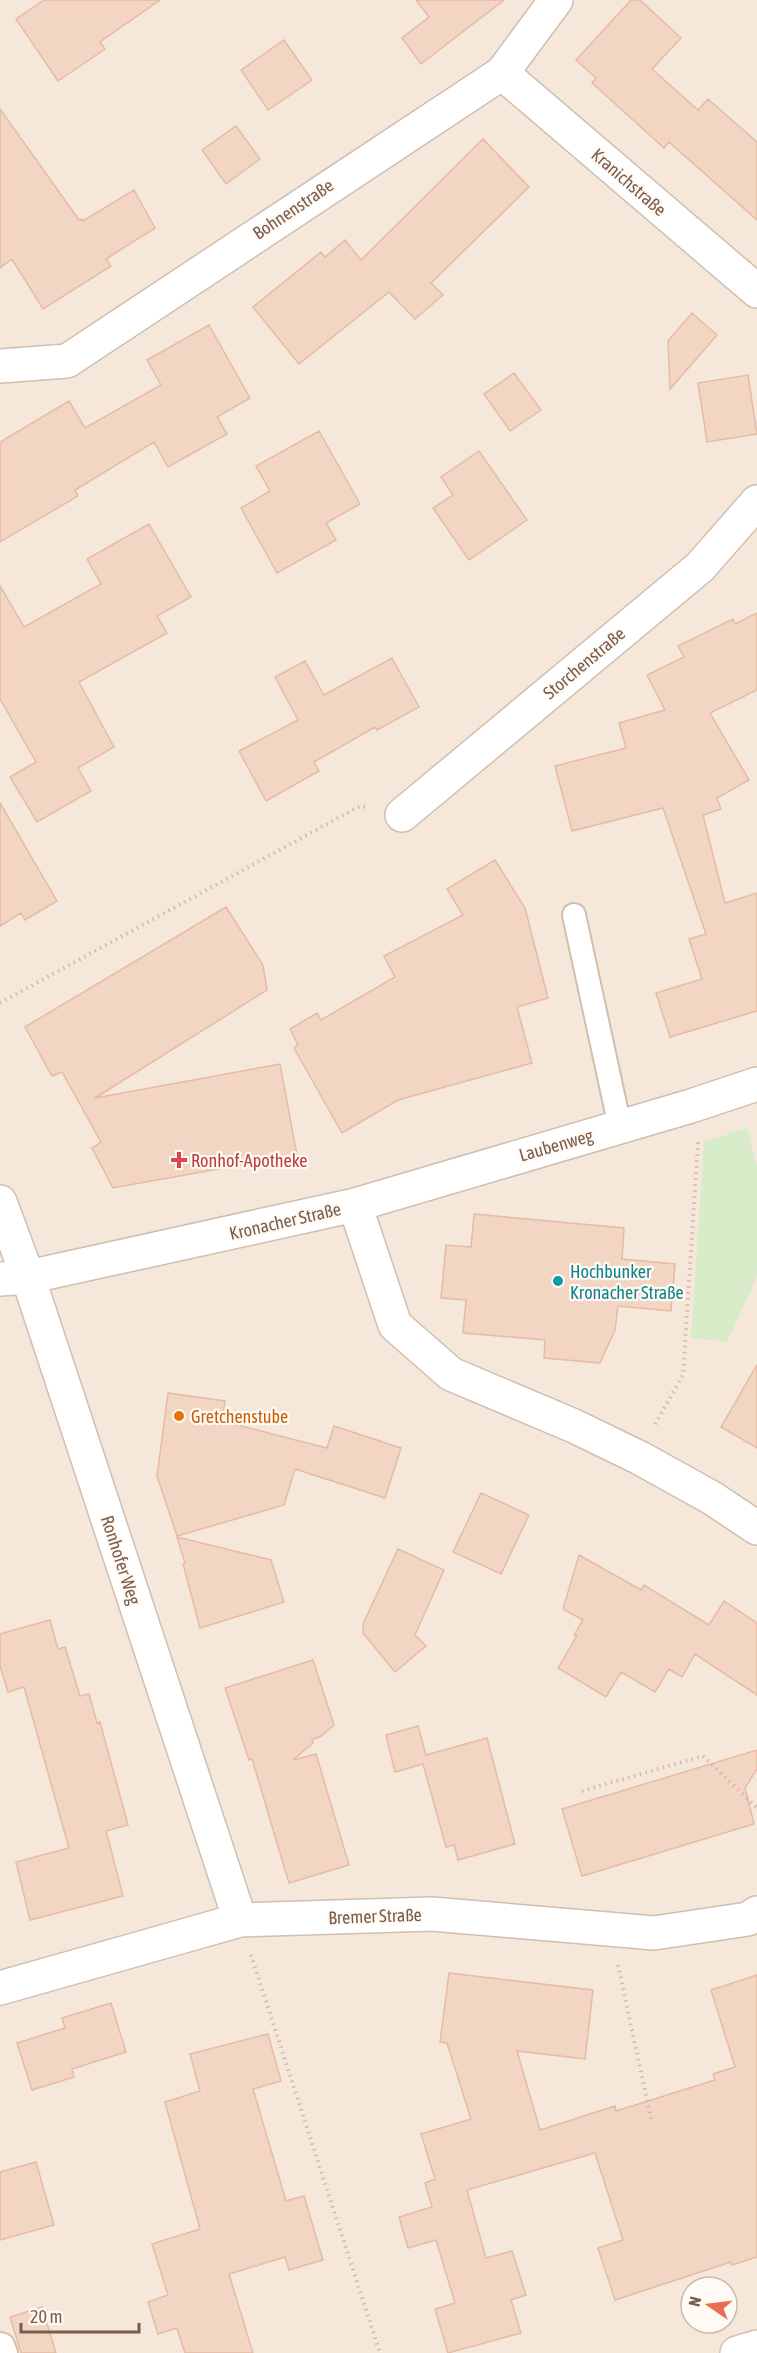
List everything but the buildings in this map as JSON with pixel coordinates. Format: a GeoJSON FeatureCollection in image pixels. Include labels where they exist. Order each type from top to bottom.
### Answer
{"type":"FeatureCollection","features":[{"type":"Feature","properties":{"kind":"street","name":"Bohnenstraße"},"geometry":{"type":"LineString","coordinates":[[0,366],[67,361],[502,73],[556,0]]}},
{"type":"Feature","properties":{"kind":"street","name":"Kranichstraße"},"geometry":{"type":"LineString","coordinates":[[502,73],[757,291]]}},
{"type":"Feature","properties":{"kind":"street","name":"Storchenstraße"},"geometry":{"type":"LineString","coordinates":[[402,815],[700,567],[757,502]]}},
{"type":"Feature","properties":{"kind":"street","name":"Laubenweg"},"geometry":{"type":"LineString","coordinates":[[355,1205],[691,1106],[757,1084]]}},
{"type":"Feature","properties":{"kind":"street","name":"Ronhofer Weg"},"geometry":{"type":"LineString","coordinates":[[0,1202],[14,1278],[240,1920]]}},
{"type":"Feature","properties":{"kind":"street","name":"Kronacher Straße"},"geometry":{"type":"LineString","coordinates":[[14,1278],[164,1249],[355,1205],[395,1325],[451,1374],[574,1426],[640,1458],[712,1498],[757,1527]]}},
{"type":"Feature","properties":{"kind":"street","name":"Bremer Straße"},"geometry":{"type":"LineString","coordinates":[[0,1988],[240,1920],[432,1914],[654,1933],[748,1919],[757,1913]]}},
{"type":"Feature","properties":{"kind":"street"},"geometry":{"type":"LineString","coordinates":[[737,2353],[757,2347]]}},
{"type":"Feature","properties":{"kind":"lane"},"geometry":{"type":"LineString","coordinates":[[574,915],[620,1126]]}},
{"type":"Feature","properties":{"kind":"lane"},"geometry":{"type":"LineString","coordinates":[[0,2344],[3,2345],[6,2353]]}},
{"type":"Feature","properties":{"kind":"path"},"geometry":{"type":"LineString","coordinates":[[0,1003],[360,806],[402,815]]}},
{"type":"Feature","properties":{"kind":"path"},"geometry":{"type":"LineString","coordinates":[[640,1458],[655,1424],[683,1375],[698,1136],[691,1106]]}},
{"type":"Feature","properties":{"kind":"path"},"geometry":{"type":"LineString","coordinates":[[582,1791],[703,1756],[757,1808]]}},
{"type":"Feature","properties":{"kind":"path"},"geometry":{"type":"LineString","coordinates":[[240,1920],[380,2353]]}},
{"type":"Feature","properties":{"kind":"path"},"geometry":{"type":"LineString","coordinates":[[611,1929],[652,2123]]}},
{"type":"Feature","properties":{"kind":"shaded area"},"geometry":{"type":"Polygon","coordinates":[[[0,0],[757,0],[757,2353],[0,2353],[0,0]]]}},
{"type":"Feature","properties":{"kind":"green space"},"geometry":{"type":"Polygon","coordinates":[[[747,1128],[757,1167],[757,1277],[727,1342],[691,1338],[704,1142],[747,1128]]]}},
{"type":"Feature","properties":{"kind":"place","name":"Ronhof-Apotheke"},"geometry":{"type":"Point","coordinates":[179,1160]}},
{"type":"Feature","properties":{"kind":"place","name":"Hochbunker Kronacher Straße"},"geometry":{"type":"Point","coordinates":[558,1281]}},
{"type":"Feature","properties":{"kind":"place","name":"Gretchenstube"},"geometry":{"type":"Point","coordinates":[179,1416]}}]}
